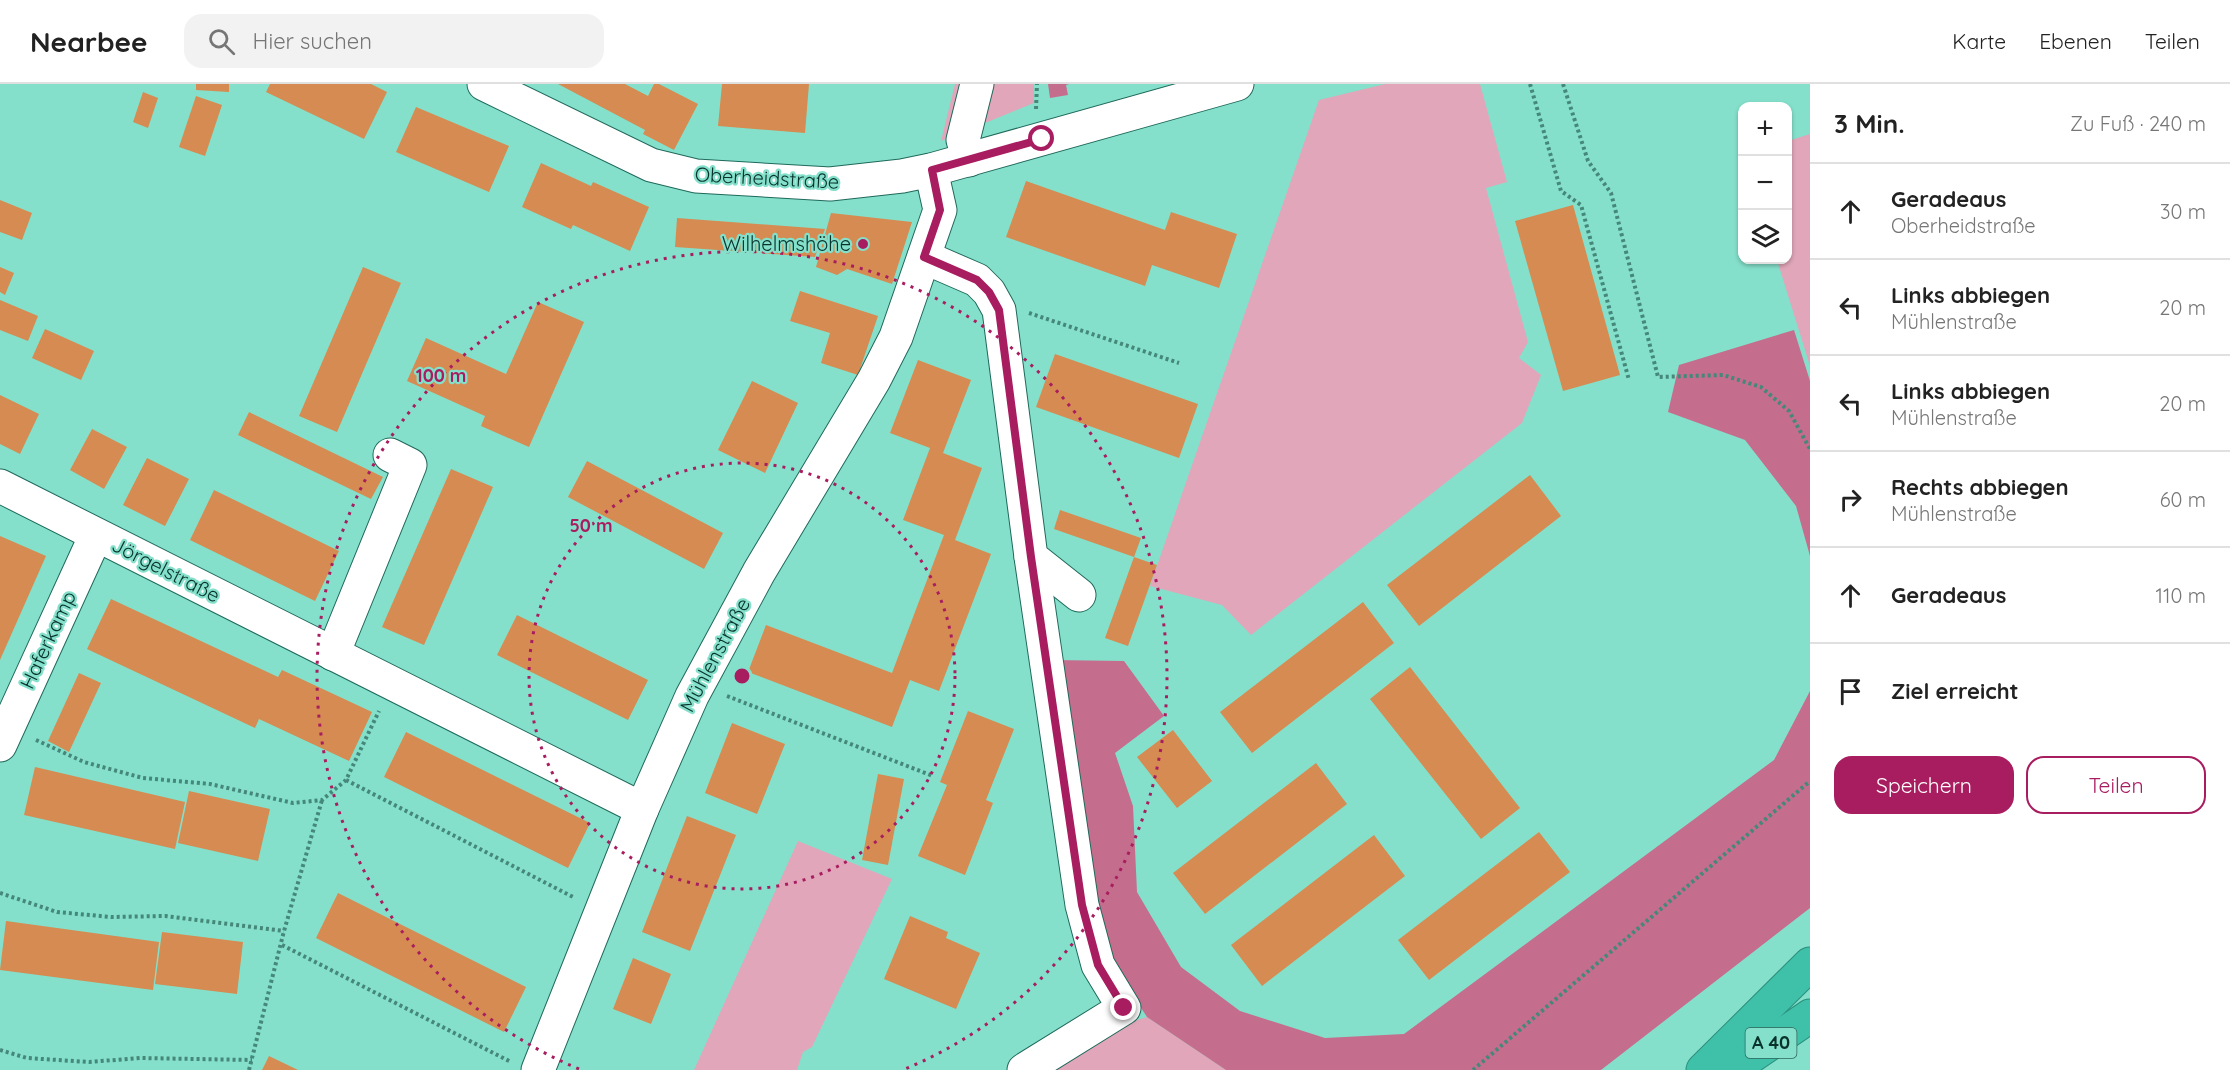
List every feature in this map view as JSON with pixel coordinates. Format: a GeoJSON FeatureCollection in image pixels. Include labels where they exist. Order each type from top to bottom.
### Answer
{"type":"FeatureCollection","features":[{"type":"Feature","properties":{"kind":"highway"},"geometry":{"type":"LineString","coordinates":[[1703,1070],[1810,964]]}},
{"type":"Feature","properties":{"kind":"highway","name":"A 40"},"geometry":{"type":"LineString","coordinates":[[1731,1070],[1810,1016]]}},
{"type":"Feature","properties":{"kind":"street","name":"Oberheidstraße"},"geometry":{"type":"LineString","coordinates":[[484,84],[651,165],[696,176],[830,184],[902,176],[932,170],[1237,84]]}},
{"type":"Feature","properties":{"kind":"street"},"geometry":{"type":"LineString","coordinates":[[969,160],[963,140],[977,84]]}},
{"type":"Feature","properties":{"kind":"street","name":"Mühlenstraße"},"geometry":{"type":"LineString","coordinates":[[528,1068],[601,912],[642,809],[698,685],[775,543],[874,380],[896,337],[940,210],[932,170]]}},
{"type":"Feature","properties":{"kind":"street"},"geometry":{"type":"LineString","coordinates":[[924,257],[977,280],[989,292],[999,310],[1031,557],[1082,905],[1098,965],[1124,1008],[1024,1070]]}},
{"type":"Feature","properties":{"kind":"street"},"geometry":{"type":"LineString","coordinates":[[333,654],[410,465],[390,455]]}},
{"type":"Feature","properties":{"kind":"street","name":"Jörgelstraße"},"geometry":{"type":"LineString","coordinates":[[0,486],[642,809]]}},
{"type":"Feature","properties":{"kind":"street","name":"Haferkamp"},"geometry":{"type":"LineString","coordinates":[[4,736],[96,535]]}},
{"type":"Feature","properties":{"kind":"street"},"geometry":{"type":"LineString","coordinates":[[1031,557],[1079,596]]}},
{"type":"Feature","properties":{"kind":"path"},"geometry":{"type":"LineString","coordinates":[[1530,84],[1561,191],[1581,205],[1629,380]]}},
{"type":"Feature","properties":{"kind":"path"},"geometry":{"type":"LineString","coordinates":[[1563,84],[1588,161],[1611,193],[1658,377],[1723,375],[1761,387],[1789,411],[1810,449]]}},
{"type":"Feature","properties":{"kind":"path"},"geometry":{"type":"LineString","coordinates":[[999,310],[1025,312],[1179,363]]}},
{"type":"Feature","properties":{"kind":"path"},"geometry":{"type":"LineString","coordinates":[[249,1070],[284,931],[322,800],[346,780],[392,683]]}},
{"type":"Feature","properties":{"kind":"path"},"geometry":{"type":"LineString","coordinates":[[698,685],[933,776]]}},
{"type":"Feature","properties":{"kind":"path"},"geometry":{"type":"LineString","coordinates":[[4,736],[142,778],[210,784],[293,802],[322,800]]}},
{"type":"Feature","properties":{"kind":"path"},"geometry":{"type":"LineString","coordinates":[[346,780],[601,912]]}},
{"type":"Feature","properties":{"kind":"path"},"geometry":{"type":"LineString","coordinates":[[1475,1070],[1810,781]]}},
{"type":"Feature","properties":{"kind":"path"},"geometry":{"type":"LineString","coordinates":[[0,893],[57,912],[111,917],[165,916],[284,931]]}},
{"type":"Feature","properties":{"kind":"path"},"geometry":{"type":"LineString","coordinates":[[282,945],[528,1068]]}},
{"type":"Feature","properties":{"kind":"path"},"geometry":{"type":"LineString","coordinates":[[0,1050],[27,1058],[89,1062],[140,1058],[252,1060]]}},
{"type":"Feature","properties":{"kind":"shaded area"},"geometry":{"type":"Polygon","coordinates":[[[955,84],[1034,84],[1034,103],[941,141],[955,84]]]}},
{"type":"Feature","properties":{"kind":"shaded area"},"geometry":{"type":"Polygon","coordinates":[[[1048,84],[1069,84],[1066,85],[1068,95],[1050,98],[1048,84]]]}},
{"type":"Feature","properties":{"kind":"shaded area"},"geometry":{"type":"Polygon","coordinates":[[[1385,84],[1480,84],[1507,182],[1486,188],[1528,342],[1519,358],[1541,375],[1522,423],[1251,635],[1222,605],[1150,586],[1319,100],[1385,84]]]}},
{"type":"Feature","properties":{"kind":"shaded area"},"geometry":{"type":"Polygon","coordinates":[[[1810,134],[1810,366],[1778,264],[1792,264],[1792,140],[1810,134]]]}},
{"type":"Feature","properties":{"kind":"shaded area"},"geometry":{"type":"Polygon","coordinates":[[[1794,330],[1810,381],[1810,556],[1796,506],[1745,440],[1668,412],[1679,365],[1794,330]]]}},
{"type":"Feature","properties":{"kind":"shaded area"},"geometry":{"type":"Polygon","coordinates":[[[1052,660],[1124,661],[1164,716],[1115,753],[1133,806],[1137,892],[1181,967],[1240,1011],[1325,1038],[1404,1034],[1774,760],[1810,691],[1810,908],[1601,1070],[1226,1070],[1147,1017],[1101,946],[1052,660]]]}},
{"type":"Feature","properties":{"kind":"shaded area"},"geometry":{"type":"Polygon","coordinates":[[[798,841],[892,879],[812,1047],[803,1052],[797,1070],[694,1070],[798,841]]]}},
{"type":"Feature","properties":{"kind":"shaded area"},"geometry":{"type":"Polygon","coordinates":[[[1147,1017],[1226,1070],[1049,1070],[1121,1025],[1147,1017]]]}},
{"type":"Feature","properties":{"kind":"building"},"geometry":{"type":"Polygon","coordinates":[[[196,84],[229,84],[229,92],[196,90],[196,84]]]}},
{"type":"Feature","properties":{"kind":"building"},"geometry":{"type":"Polygon","coordinates":[[[270,84],[371,84],[387,92],[364,139],[266,92],[270,84]]]}},
{"type":"Feature","properties":{"kind":"building"},"geometry":{"type":"Polygon","coordinates":[[[558,84],[625,84],[648,96],[654,84],[659,84],[698,104],[674,150],[643,134],[645,130],[558,84]]]}},
{"type":"Feature","properties":{"kind":"building"},"geometry":{"type":"Polygon","coordinates":[[[722,84],[809,84],[805,133],[718,126],[722,84]]]}},
{"type":"Feature","properties":{"kind":"building"},"geometry":{"type":"Polygon","coordinates":[[[143,92],[158,98],[148,128],[133,122],[143,92]]]}},
{"type":"Feature","properties":{"kind":"building"},"geometry":{"type":"Polygon","coordinates":[[[196,96],[222,105],[205,156],[179,147],[196,96]]]}},
{"type":"Feature","properties":{"kind":"building"},"geometry":{"type":"Polygon","coordinates":[[[416,107],[509,146],[489,192],[396,152],[416,107]]]}},
{"type":"Feature","properties":{"kind":"building"},"geometry":{"type":"Polygon","coordinates":[[[541,163],[591,186],[593,182],[649,207],[630,251],[573,225],[571,229],[522,207],[541,163]]]}},
{"type":"Feature","properties":{"kind":"building"},"geometry":{"type":"Polygon","coordinates":[[[1026,181],[1165,230],[1171,212],[1237,234],[1219,288],[1152,265],[1145,286],[1006,237],[1026,181]]]}},
{"type":"Feature","properties":{"kind":"building"},"geometry":{"type":"Polygon","coordinates":[[[0,200],[32,213],[22,240],[0,232],[0,200]]]}},
{"type":"Feature","properties":{"kind":"building"},"geometry":{"type":"Polygon","coordinates":[[[1573,205],[1620,375],[1563,391],[1515,221],[1573,205]]]}},
{"type":"Feature","properties":{"kind":"building","name":"Wilhelmshöhe"},"geometry":{"type":"Polygon","coordinates":[[[831,213],[912,222],[892,284],[847,269],[837,275],[816,267],[831,213]]]}},
{"type":"Feature","properties":{"kind":"building"},"geometry":{"type":"Polygon","coordinates":[[[677,218],[825,229],[815,257],[675,247],[677,218]]]}},
{"type":"Feature","properties":{"kind":"building"},"geometry":{"type":"Polygon","coordinates":[[[0,267],[14,273],[5,295],[0,292],[0,267]]]}},
{"type":"Feature","properties":{"kind":"building"},"geometry":{"type":"Polygon","coordinates":[[[363,267],[401,283],[337,432],[299,416],[363,267]]]}},
{"type":"Feature","properties":{"kind":"building"},"geometry":{"type":"Polygon","coordinates":[[[800,291],[878,316],[858,375],[821,363],[830,333],[790,321],[800,291]]]}},
{"type":"Feature","properties":{"kind":"building"},"geometry":{"type":"Polygon","coordinates":[[[0,300],[38,316],[28,341],[0,330],[0,300]]]}},
{"type":"Feature","properties":{"kind":"building"},"geometry":{"type":"Polygon","coordinates":[[[538,302],[584,322],[529,447],[481,426],[485,416],[407,381],[426,338],[506,374],[538,302]]]}},
{"type":"Feature","properties":{"kind":"building"},"geometry":{"type":"Polygon","coordinates":[[[45,329],[94,351],[81,380],[32,358],[45,329]]]}},
{"type":"Feature","properties":{"kind":"building"},"geometry":{"type":"Polygon","coordinates":[[[1055,354],[1198,404],[1179,458],[1036,407],[1055,354]]]}},
{"type":"Feature","properties":{"kind":"building"},"geometry":{"type":"Polygon","coordinates":[[[918,360],[971,380],[943,453],[982,468],[955,540],[991,554],[939,691],[910,680],[892,727],[748,672],[766,625],[892,673],[944,535],[903,520],[930,448],[890,433],[918,360]]]}},
{"type":"Feature","properties":{"kind":"building"},"geometry":{"type":"Polygon","coordinates":[[[752,381],[798,403],[765,473],[718,450],[752,381]]]}},
{"type":"Feature","properties":{"kind":"building"},"geometry":{"type":"Polygon","coordinates":[[[0,395],[39,414],[20,454],[0,444],[0,395]]]}},
{"type":"Feature","properties":{"kind":"building"},"geometry":{"type":"Polygon","coordinates":[[[249,412],[383,477],[371,499],[238,435],[249,412]]]}},
{"type":"Feature","properties":{"kind":"building"},"geometry":{"type":"Polygon","coordinates":[[[92,429],[127,447],[104,489],[70,470],[92,429]]]}},
{"type":"Feature","properties":{"kind":"building"},"geometry":{"type":"Polygon","coordinates":[[[147,458],[189,479],[165,526],[123,505],[147,458]]]}},
{"type":"Feature","properties":{"kind":"building"},"geometry":{"type":"Polygon","coordinates":[[[587,461],[723,533],[704,569],[568,497],[587,461]]]}},
{"type":"Feature","properties":{"kind":"building"},"geometry":{"type":"Polygon","coordinates":[[[451,469],[493,487],[424,645],[382,627],[451,469]]]}},
{"type":"Feature","properties":{"kind":"building"},"geometry":{"type":"Polygon","coordinates":[[[1530,475],[1561,516],[1419,626],[1387,585],[1530,475]]]}},
{"type":"Feature","properties":{"kind":"building"},"geometry":{"type":"Polygon","coordinates":[[[214,490],[339,551],[315,601],[190,540],[214,490]]]}},
{"type":"Feature","properties":{"kind":"building"},"geometry":{"type":"Polygon","coordinates":[[[1060,510],[1141,538],[1134,557],[1054,529],[1060,510]]]}},
{"type":"Feature","properties":{"kind":"building"},"geometry":{"type":"Polygon","coordinates":[[[0,536],[46,556],[0,660],[0,536]]]}},
{"type":"Feature","properties":{"kind":"building"},"geometry":{"type":"Polygon","coordinates":[[[1134,557],[1157,565],[1128,646],[1105,638],[1134,557]]]}},
{"type":"Feature","properties":{"kind":"building"},"geometry":{"type":"Polygon","coordinates":[[[111,599],[278,677],[282,670],[372,712],[349,761],[259,719],[255,728],[87,649],[111,599]]]}},
{"type":"Feature","properties":{"kind":"building"},"geometry":{"type":"Polygon","coordinates":[[[1363,602],[1394,643],[1252,753],[1220,712],[1363,602]]]}},
{"type":"Feature","properties":{"kind":"building"},"geometry":{"type":"Polygon","coordinates":[[[517,615],[648,680],[628,720],[497,655],[517,615]]]}},
{"type":"Feature","properties":{"kind":"building"},"geometry":{"type":"Polygon","coordinates":[[[1410,667],[1520,808],[1481,839],[1370,699],[1410,667]]]}},
{"type":"Feature","properties":{"kind":"building"},"geometry":{"type":"Polygon","coordinates":[[[79,673],[101,683],[69,752],[48,741],[79,673]]]}},
{"type":"Feature","properties":{"kind":"building"},"geometry":{"type":"Polygon","coordinates":[[[968,711],[1014,729],[986,800],[993,803],[965,875],[918,856],[947,785],[940,782],[968,711]]]}},
{"type":"Feature","properties":{"kind":"building"},"geometry":{"type":"Polygon","coordinates":[[[732,723],[785,744],[757,814],[705,793],[732,723]]]}},
{"type":"Feature","properties":{"kind":"building"},"geometry":{"type":"Polygon","coordinates":[[[1173,730],[1212,781],[1177,808],[1137,757],[1173,730]]]}},
{"type":"Feature","properties":{"kind":"building"},"geometry":{"type":"Polygon","coordinates":[[[406,732],[590,823],[568,868],[384,777],[406,732]]]}},
{"type":"Feature","properties":{"kind":"building"},"geometry":{"type":"Polygon","coordinates":[[[1316,763],[1347,804],[1205,914],[1173,873],[1316,763]]]}},
{"type":"Feature","properties":{"kind":"building"},"geometry":{"type":"Polygon","coordinates":[[[35,767],[185,802],[175,849],[24,815],[35,767]]]}},
{"type":"Feature","properties":{"kind":"building"},"geometry":{"type":"Polygon","coordinates":[[[878,774],[904,779],[888,865],[862,860],[878,774]]]}},
{"type":"Feature","properties":{"kind":"building"},"geometry":{"type":"Polygon","coordinates":[[[189,791],[270,809],[258,861],[178,843],[189,791]]]}},
{"type":"Feature","properties":{"kind":"building"},"geometry":{"type":"Polygon","coordinates":[[[687,816],[736,835],[690,951],[642,932],[687,816]]]}},
{"type":"Feature","properties":{"kind":"building"},"geometry":{"type":"Polygon","coordinates":[[[1539,832],[1570,872],[1429,980],[1398,940],[1539,832]]]}},
{"type":"Feature","properties":{"kind":"building"},"geometry":{"type":"Polygon","coordinates":[[[1374,835],[1405,876],[1262,986],[1231,945],[1374,835]]]}},
{"type":"Feature","properties":{"kind":"building"},"geometry":{"type":"Polygon","coordinates":[[[338,893],[526,987],[504,1032],[316,938],[338,893]]]}},
{"type":"Feature","properties":{"kind":"building"},"geometry":{"type":"Polygon","coordinates":[[[910,916],[948,932],[946,938],[980,953],[956,1009],[884,979],[910,916]]]}},
{"type":"Feature","properties":{"kind":"building"},"geometry":{"type":"Polygon","coordinates":[[[6,921],[159,942],[153,990],[0,970],[6,921]]]}},
{"type":"Feature","properties":{"kind":"building"},"geometry":{"type":"Polygon","coordinates":[[[162,932],[243,942],[237,994],[155,984],[162,932]]]}},
{"type":"Feature","properties":{"kind":"building"},"geometry":{"type":"Polygon","coordinates":[[[633,958],[671,974],[651,1024],[613,1009],[633,958]]]}},
{"type":"Feature","properties":{"kind":"building"},"geometry":{"type":"Polygon","coordinates":[[[269,1056],[298,1070],[262,1070],[269,1056]]]}},
{"type":"Feature","properties":{"kind":"place","name":"Wilhelmshöhe"},"geometry":{"type":"Point","coordinates":[863,244]}},
{"type":"Feature","properties":{"kind":"route"},"geometry":{"type":"LineString","coordinates":[[1042,139],[932,170],[940,210],[924,257],[977,280],[989,292],[999,310],[1031,557],[1082,905],[1098,965],[1124,1008]]}}]}
